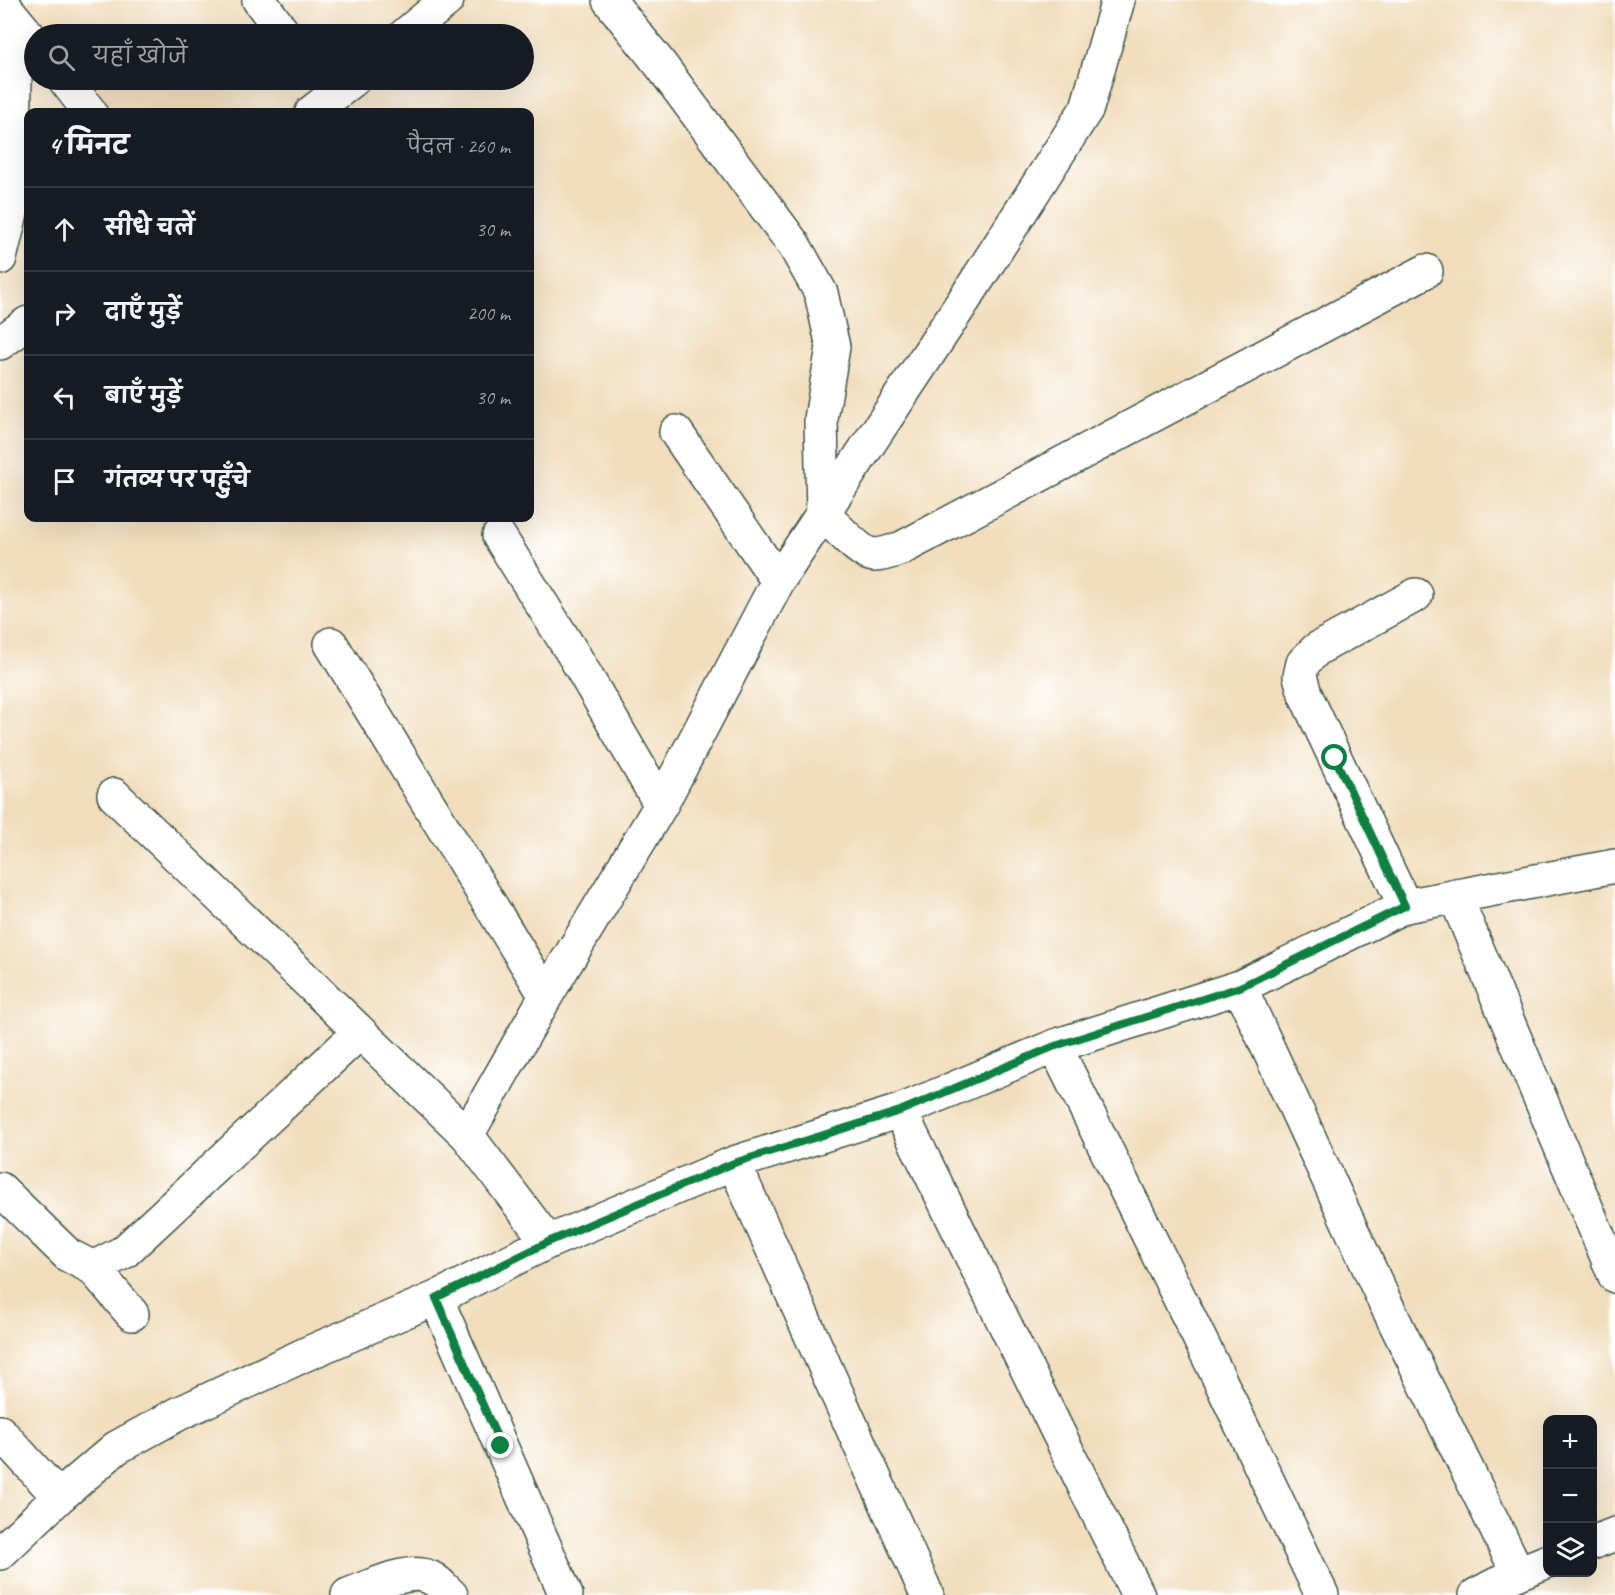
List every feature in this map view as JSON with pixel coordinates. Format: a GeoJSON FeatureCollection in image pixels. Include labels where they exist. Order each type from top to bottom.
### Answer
{"type":"FeatureCollection","features":[{"type":"Feature","properties":{"kind":"street"},"geometry":{"type":"LineString","coordinates":[[259,0],[277,24]]}},
{"type":"Feature","properties":{"kind":"street"},"geometry":{"type":"LineString","coordinates":[[418,24],[447,0]]}},
{"type":"Feature","properties":{"kind":"street"},"geometry":{"type":"LineString","coordinates":[[609,0],[660,64],[794,245],[821,293],[833,346],[821,419],[823,514],[860,548],[873,555],[902,548],[1426,271]]}},
{"type":"Feature","properties":{"kind":"street"},"geometry":{"type":"LineString","coordinates":[[467,1135],[546,996],[661,805],[778,581],[972,288],[1087,108],[1118,0]]}},
{"type":"Feature","properties":{"kind":"street"},"geometry":{"type":"LineString","coordinates":[[0,1],[24,30]]}},
{"type":"Feature","properties":{"kind":"street"},"geometry":{"type":"LineString","coordinates":[[0,30],[15,70],[14,201],[0,258]]}},
{"type":"Feature","properties":{"kind":"street"},"geometry":{"type":"LineString","coordinates":[[72,90],[87,108]]}},
{"type":"Feature","properties":{"kind":"street"},"geometry":{"type":"LineString","coordinates":[[676,432],[778,581]]}},
{"type":"Feature","properties":{"kind":"street"},"geometry":{"type":"LineString","coordinates":[[499,536],[575,657],[661,805]]}},
{"type":"Feature","properties":{"kind":"street"},"geometry":{"type":"LineString","coordinates":[[1405,906],[1305,694],[1300,676],[1303,663],[1317,649],[1416,595]]}},
{"type":"Feature","properties":{"kind":"street"},"geometry":{"type":"LineString","coordinates":[[331,644],[546,996]]}},
{"type":"Feature","properties":{"kind":"street"},"geometry":{"type":"LineString","coordinates":[[114,795],[467,1135],[548,1242]]}},
{"type":"Feature","properties":{"kind":"street"},"geometry":{"type":"LineString","coordinates":[[0,1553],[59,1497],[116,1448],[178,1414],[306,1354],[436,1298],[548,1242],[734,1163],[900,1111],[1055,1046],[1240,987],[1405,906],[1615,866]]}},
{"type":"Feature","properties":{"kind":"street"},"geometry":{"type":"LineString","coordinates":[[1455,896],[1615,1276]]}},
{"type":"Feature","properties":{"kind":"street"},"geometry":{"type":"LineString","coordinates":[[1240,987],[1382,1296],[1518,1573]]}},
{"type":"Feature","properties":{"kind":"street"},"geometry":{"type":"LineString","coordinates":[[93,1268],[124,1252],[360,1032]]}},
{"type":"Feature","properties":{"kind":"street"},"geometry":{"type":"LineString","coordinates":[[1055,1046],[1221,1383],[1322,1595]]}},
{"type":"Feature","properties":{"kind":"street"},"geometry":{"type":"LineString","coordinates":[[900,1111],[1138,1595]]}},
{"type":"Feature","properties":{"kind":"street"},"geometry":{"type":"LineString","coordinates":[[734,1163],[927,1595]]}},
{"type":"Feature","properties":{"kind":"street"},"geometry":{"type":"LineString","coordinates":[[0,1189],[68,1255],[93,1268],[132,1314]]}},
{"type":"Feature","properties":{"kind":"street"},"geometry":{"type":"LineString","coordinates":[[436,1298],[566,1595]]}},
{"type":"Feature","properties":{"kind":"street"},"geometry":{"type":"LineString","coordinates":[[0,1432],[59,1497]]}},
{"type":"Feature","properties":{"kind":"street"},"geometry":{"type":"LineString","coordinates":[[1597,1541],[1615,1534]]}},
{"type":"Feature","properties":{"kind":"street"},"geometry":{"type":"LineString","coordinates":[[1476,1595],[1543,1563]]}},
{"type":"Feature","properties":{"kind":"street"},"geometry":{"type":"LineString","coordinates":[[348,1595],[387,1580],[411,1574],[432,1578],[451,1595]]}},
{"type":"Feature","properties":{"kind":"route"},"geometry":{"type":"LineString","coordinates":[[501,1446],[436,1298],[548,1242],[734,1163],[900,1111],[1055,1046],[1240,987],[1405,906],[1335,758]]}}]}
